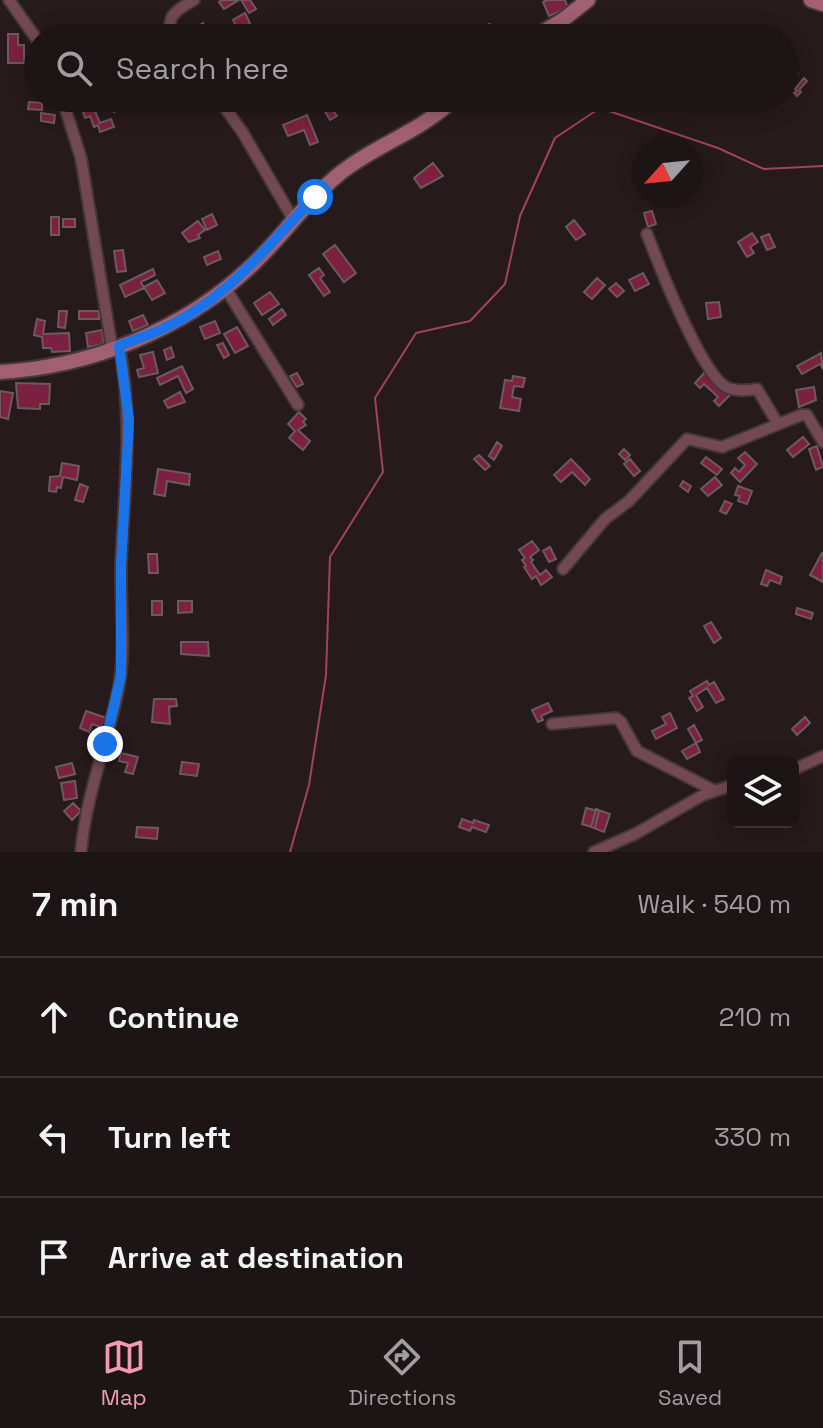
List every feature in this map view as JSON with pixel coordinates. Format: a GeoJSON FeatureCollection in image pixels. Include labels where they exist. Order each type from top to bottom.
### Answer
{"type":"FeatureCollection","features":[{"type":"Feature","properties":{"kind":"street"},"geometry":{"type":"LineString","coordinates":[[9,0],[26,24]]}},
{"type":"Feature","properties":{"kind":"street"},"geometry":{"type":"LineString","coordinates":[[169,24],[176,10],[194,0]]}},
{"type":"Feature","properties":{"kind":"street"},"geometry":{"type":"LineString","coordinates":[[556,24],[588,0]]}},
{"type":"Feature","properties":{"kind":"street"},"geometry":{"type":"LineString","coordinates":[[811,0],[823,4]]}},
{"type":"Feature","properties":{"kind":"street"},"geometry":{"type":"LineString","coordinates":[[66,112],[81,158],[129,420],[121,566],[121,675],[84,816],[81,852]]}},
{"type":"Feature","properties":{"kind":"street"},"geometry":{"type":"LineString","coordinates":[[228,112],[293,219]]}},
{"type":"Feature","properties":{"kind":"street"},"geometry":{"type":"LineString","coordinates":[[0,372],[52,367],[162,330],[226,289],[337,176],[420,126],[438,112]]}},
{"type":"Feature","properties":{"kind":"street"},"geometry":{"type":"LineString","coordinates":[[647,234],[667,287],[705,360],[729,388],[757,389],[778,424]]}},
{"type":"Feature","properties":{"kind":"street"},"geometry":{"type":"LineString","coordinates":[[226,289],[298,405]]}},
{"type":"Feature","properties":{"kind":"street"},"geometry":{"type":"LineString","coordinates":[[563,569],[605,519],[629,501],[687,439],[722,447],[807,415],[823,442]]}},
{"type":"Feature","properties":{"kind":"street"},"geometry":{"type":"LineString","coordinates":[[552,724],[616,718],[637,751],[715,791]]}},
{"type":"Feature","properties":{"kind":"street"},"geometry":{"type":"LineString","coordinates":[[799,767],[823,756]]}},
{"type":"Feature","properties":{"kind":"street"},"geometry":{"type":"LineString","coordinates":[[594,852],[635,834],[703,795],[727,787]]}},
{"type":"Feature","properties":{"kind":"building"},"geometry":{"type":"Polygon","coordinates":[[[239,0],[224,9],[219,2],[239,0]]]}},
{"type":"Feature","properties":{"kind":"building"},"geometry":{"type":"Polygon","coordinates":[[[241,0],[250,0],[256,9],[249,13],[241,0]]]}},
{"type":"Feature","properties":{"kind":"building"},"geometry":{"type":"Polygon","coordinates":[[[565,0],[568,8],[549,16],[543,2],[565,0]]]}},
{"type":"Feature","properties":{"kind":"building"},"geometry":{"type":"Polygon","coordinates":[[[245,13],[250,23],[235,24],[233,20],[245,13]]]}},
{"type":"Feature","properties":{"kind":"building"},"geometry":{"type":"Polygon","coordinates":[[[8,34],[18,34],[18,45],[24,45],[24,63],[8,63],[8,34]]]}},
{"type":"Feature","properties":{"kind":"building"},"geometry":{"type":"Polygon","coordinates":[[[804,78],[807,81],[799,90],[804,78]]]}},
{"type":"Feature","properties":{"kind":"building"},"geometry":{"type":"Polygon","coordinates":[[[83,112],[95,112],[100,123],[111,119],[114,127],[100,132],[98,125],[94,127],[90,116],[85,118],[83,112]]]}},
{"type":"Feature","properties":{"kind":"building"},"geometry":{"type":"Polygon","coordinates":[[[325,112],[334,112],[337,116],[330,120],[325,112]]]}},
{"type":"Feature","properties":{"kind":"building"},"geometry":{"type":"Polygon","coordinates":[[[41,113],[55,115],[54,123],[41,121],[41,113]]]}},
{"type":"Feature","properties":{"kind":"building"},"geometry":{"type":"Polygon","coordinates":[[[307,115],[318,142],[310,145],[304,130],[288,136],[283,125],[307,115]]]}},
{"type":"Feature","properties":{"kind":"building"},"geometry":{"type":"Polygon","coordinates":[[[433,163],[443,176],[421,188],[414,178],[433,163]]]}},
{"type":"Feature","properties":{"kind":"building"},"geometry":{"type":"Polygon","coordinates":[[[652,211],[656,224],[648,227],[644,213],[652,211]]]}},
{"type":"Feature","properties":{"kind":"building"},"geometry":{"type":"Polygon","coordinates":[[[212,214],[217,225],[207,230],[202,219],[212,214]]]}},
{"type":"Feature","properties":{"kind":"building"},"geometry":{"type":"Polygon","coordinates":[[[51,217],[59,217],[59,235],[51,235],[51,217]]]}},
{"type":"Feature","properties":{"kind":"building"},"geometry":{"type":"Polygon","coordinates":[[[63,219],[75,219],[75,227],[63,227],[63,219]]]}},
{"type":"Feature","properties":{"kind":"building"},"geometry":{"type":"Polygon","coordinates":[[[574,220],[585,234],[576,240],[566,227],[574,220]]]}},
{"type":"Feature","properties":{"kind":"building"},"geometry":{"type":"Polygon","coordinates":[[[198,221],[205,230],[198,235],[200,238],[189,242],[182,233],[198,221]]]}},
{"type":"Feature","properties":{"kind":"building"},"geometry":{"type":"Polygon","coordinates":[[[752,233],[758,242],[750,247],[754,253],[747,257],[738,242],[752,233]]]}},
{"type":"Feature","properties":{"kind":"building"},"geometry":{"type":"Polygon","coordinates":[[[769,234],[775,247],[767,250],[761,237],[769,234]]]}},
{"type":"Feature","properties":{"kind":"building"},"geometry":{"type":"Polygon","coordinates":[[[335,245],[356,273],[344,282],[323,254],[335,245]]]}},
{"type":"Feature","properties":{"kind":"building"},"geometry":{"type":"Polygon","coordinates":[[[123,250],[126,271],[117,272],[114,251],[123,250]]]}},
{"type":"Feature","properties":{"kind":"building"},"geometry":{"type":"Polygon","coordinates":[[[218,251],[221,259],[207,265],[204,257],[218,251]]]}},
{"type":"Feature","properties":{"kind":"building"},"geometry":{"type":"Polygon","coordinates":[[[319,268],[324,275],[320,278],[330,292],[324,296],[309,275],[319,268]]]}},
{"type":"Feature","properties":{"kind":"building"},"geometry":{"type":"Polygon","coordinates":[[[153,269],[155,275],[141,282],[144,288],[125,297],[120,285],[153,269]]]}},
{"type":"Feature","properties":{"kind":"building"},"geometry":{"type":"Polygon","coordinates":[[[643,273],[649,284],[635,291],[629,280],[643,273]]]}},
{"type":"Feature","properties":{"kind":"building"},"geometry":{"type":"Polygon","coordinates":[[[597,278],[605,285],[592,299],[584,292],[597,278]]]}},
{"type":"Feature","properties":{"kind":"building"},"geometry":{"type":"Polygon","coordinates":[[[157,280],[165,293],[152,300],[144,287],[157,280]]]}},
{"type":"Feature","properties":{"kind":"building"},"geometry":{"type":"Polygon","coordinates":[[[616,283],[624,291],[617,297],[609,289],[616,283]]]}},
{"type":"Feature","properties":{"kind":"building"},"geometry":{"type":"Polygon","coordinates":[[[270,292],[279,304],[262,315],[254,303],[270,292]]]}},
{"type":"Feature","properties":{"kind":"building"},"geometry":{"type":"Polygon","coordinates":[[[719,302],[721,317],[708,319],[706,303],[719,302]]]}},
{"type":"Feature","properties":{"kind":"building"},"geometry":{"type":"Polygon","coordinates":[[[282,309],[286,315],[273,325],[269,319],[282,309]]]}},
{"type":"Feature","properties":{"kind":"building"},"geometry":{"type":"Polygon","coordinates":[[[59,311],[67,311],[65,328],[58,327],[59,311]]]}},
{"type":"Feature","properties":{"kind":"building"},"geometry":{"type":"Polygon","coordinates":[[[79,311],[99,311],[99,319],[79,319],[79,311]]]}},
{"type":"Feature","properties":{"kind":"building"},"geometry":{"type":"Polygon","coordinates":[[[143,315],[148,325],[133,331],[129,321],[143,315]]]}},
{"type":"Feature","properties":{"kind":"building"},"geometry":{"type":"Polygon","coordinates":[[[37,319],[45,321],[43,334],[69,333],[70,351],[52,352],[51,348],[43,348],[42,337],[34,335],[37,319]]]}},
{"type":"Feature","properties":{"kind":"building"},"geometry":{"type":"Polygon","coordinates":[[[215,321],[220,333],[205,339],[200,327],[215,321]]]}},
{"type":"Feature","properties":{"kind":"building"},"geometry":{"type":"Polygon","coordinates":[[[237,327],[248,346],[235,353],[224,334],[237,327]]]}},
{"type":"Feature","properties":{"kind":"building"},"geometry":{"type":"Polygon","coordinates":[[[102,330],[104,344],[88,347],[86,333],[102,330]]]}},
{"type":"Feature","properties":{"kind":"building"},"geometry":{"type":"Polygon","coordinates":[[[223,343],[229,355],[224,358],[217,345],[223,343]]]}},
{"type":"Feature","properties":{"kind":"building"},"geometry":{"type":"Polygon","coordinates":[[[171,347],[174,357],[167,360],[164,350],[171,347]]]}},
{"type":"Feature","properties":{"kind":"building"},"geometry":{"type":"Polygon","coordinates":[[[153,352],[158,373],[139,377],[137,370],[144,368],[140,355],[153,352]]]}},
{"type":"Feature","properties":{"kind":"building"},"geometry":{"type":"Polygon","coordinates":[[[821,353],[823,369],[820,364],[802,374],[797,366],[821,353]]]}},
{"type":"Feature","properties":{"kind":"building"},"geometry":{"type":"Polygon","coordinates":[[[182,366],[193,389],[186,393],[178,376],[160,385],[157,378],[182,366]]]}},
{"type":"Feature","properties":{"kind":"building"},"geometry":{"type":"Polygon","coordinates":[[[706,371],[730,395],[719,406],[714,401],[718,397],[704,384],[700,388],[695,383],[706,371]]]}},
{"type":"Feature","properties":{"kind":"building"},"geometry":{"type":"Polygon","coordinates":[[[297,373],[303,384],[297,387],[290,376],[297,373]]]}},
{"type":"Feature","properties":{"kind":"building"},"geometry":{"type":"Polygon","coordinates":[[[513,376],[525,378],[523,387],[514,386],[512,397],[521,399],[519,411],[500,408],[505,380],[512,381],[513,376]]]}},
{"type":"Feature","properties":{"kind":"building"},"geometry":{"type":"Polygon","coordinates":[[[16,383],[50,384],[49,404],[40,404],[40,409],[18,408],[16,383]]]}},
{"type":"Feature","properties":{"kind":"building"},"geometry":{"type":"Polygon","coordinates":[[[814,387],[816,400],[799,407],[796,390],[814,387]]]}},
{"type":"Feature","properties":{"kind":"building"},"geometry":{"type":"Polygon","coordinates":[[[0,391],[13,393],[8,419],[0,417],[0,391]]]}},
{"type":"Feature","properties":{"kind":"building"},"geometry":{"type":"Polygon","coordinates":[[[180,392],[185,402],[168,408],[164,401],[180,392]]]}},
{"type":"Feature","properties":{"kind":"building"},"geometry":{"type":"Polygon","coordinates":[[[299,412],[306,419],[303,422],[306,425],[298,430],[310,441],[303,450],[289,438],[295,431],[288,424],[299,412]]]}},
{"type":"Feature","properties":{"kind":"building"},"geometry":{"type":"Polygon","coordinates":[[[803,437],[809,444],[793,457],[787,450],[803,437]]]}},
{"type":"Feature","properties":{"kind":"building"},"geometry":{"type":"Polygon","coordinates":[[[497,442],[502,446],[494,460],[489,456],[497,442]]]}},
{"type":"Feature","properties":{"kind":"building"},"geometry":{"type":"Polygon","coordinates":[[[817,446],[823,467],[816,470],[809,449],[817,446]]]}},
{"type":"Feature","properties":{"kind":"building"},"geometry":{"type":"Polygon","coordinates":[[[624,449],[630,455],[625,460],[619,454],[624,449]]]}},
{"type":"Feature","properties":{"kind":"building"},"geometry":{"type":"Polygon","coordinates":[[[745,452],[757,464],[740,482],[731,473],[735,468],[739,472],[745,465],[738,458],[745,452]]]}},
{"type":"Feature","properties":{"kind":"building"},"geometry":{"type":"Polygon","coordinates":[[[479,455],[490,466],[485,470],[474,459],[479,455]]]}},
{"type":"Feature","properties":{"kind":"building"},"geometry":{"type":"Polygon","coordinates":[[[706,457],[722,469],[717,475],[701,463],[706,457]]]}},
{"type":"Feature","properties":{"kind":"building"},"geometry":{"type":"Polygon","coordinates":[[[571,459],[590,479],[585,485],[572,472],[561,482],[554,475],[571,459]]]}},
{"type":"Feature","properties":{"kind":"building"},"geometry":{"type":"Polygon","coordinates":[[[630,459],[640,471],[634,476],[624,464],[630,459]]]}},
{"type":"Feature","properties":{"kind":"building"},"geometry":{"type":"Polygon","coordinates":[[[62,463],[79,466],[77,480],[63,477],[61,488],[57,487],[56,492],[49,491],[50,477],[60,476],[62,463]]]}},
{"type":"Feature","properties":{"kind":"building"},"geometry":{"type":"Polygon","coordinates":[[[158,469],[190,474],[189,485],[167,481],[165,496],[154,494],[158,469]]]}},
{"type":"Feature","properties":{"kind":"building"},"geometry":{"type":"Polygon","coordinates":[[[715,477],[722,485],[708,496],[701,489],[715,477]]]}},
{"type":"Feature","properties":{"kind":"building"},"geometry":{"type":"Polygon","coordinates":[[[683,481],[691,486],[688,492],[680,486],[683,481]]]}},
{"type":"Feature","properties":{"kind":"building"},"geometry":{"type":"Polygon","coordinates":[[[80,484],[88,487],[83,502],[75,500],[80,484]]]}},
{"type":"Feature","properties":{"kind":"building"},"geometry":{"type":"Polygon","coordinates":[[[738,486],[752,491],[747,504],[738,501],[740,496],[735,495],[738,486]]]}},
{"type":"Feature","properties":{"kind":"building"},"geometry":{"type":"Polygon","coordinates":[[[725,501],[732,504],[726,514],[720,511],[725,501]]]}},
{"type":"Feature","properties":{"kind":"building"},"geometry":{"type":"Polygon","coordinates":[[[532,541],[539,550],[530,557],[531,562],[540,575],[546,570],[552,577],[541,585],[536,576],[532,579],[524,567],[522,560],[525,558],[519,550],[532,541]]]}},
{"type":"Feature","properties":{"kind":"building"},"geometry":{"type":"Polygon","coordinates":[[[550,547],[556,559],[549,562],[543,551],[550,547]]]}},
{"type":"Feature","properties":{"kind":"building"},"geometry":{"type":"Polygon","coordinates":[[[823,553],[823,582],[810,575],[823,553]]]}},
{"type":"Feature","properties":{"kind":"building"},"geometry":{"type":"Polygon","coordinates":[[[148,554],[157,554],[158,573],[149,573],[148,554]]]}},
{"type":"Feature","properties":{"kind":"building"},"geometry":{"type":"Polygon","coordinates":[[[766,570],[782,577],[780,584],[770,580],[767,586],[761,584],[766,570]]]}},
{"type":"Feature","properties":{"kind":"building"},"geometry":{"type":"Polygon","coordinates":[[[152,601],[162,601],[162,615],[152,615],[152,601]]]}},
{"type":"Feature","properties":{"kind":"building"},"geometry":{"type":"Polygon","coordinates":[[[178,601],[192,601],[192,612],[178,613],[178,601]]]}},
{"type":"Feature","properties":{"kind":"building"},"geometry":{"type":"Polygon","coordinates":[[[797,608],[813,613],[811,619],[796,614],[797,608]]]}},
{"type":"Feature","properties":{"kind":"building"},"geometry":{"type":"Polygon","coordinates":[[[711,622],[721,638],[714,643],[704,626],[711,622]]]}},
{"type":"Feature","properties":{"kind":"building"},"geometry":{"type":"Polygon","coordinates":[[[181,642],[208,642],[209,656],[181,654],[181,642]]]}},
{"type":"Feature","properties":{"kind":"building"},"geometry":{"type":"Polygon","coordinates":[[[707,681],[709,685],[714,682],[724,699],[716,703],[707,688],[696,695],[703,707],[697,711],[689,698],[693,696],[690,691],[707,681]]]}},
{"type":"Feature","properties":{"kind":"building"},"geometry":{"type":"Polygon","coordinates":[[[154,699],[176,699],[177,706],[169,707],[170,724],[152,722],[154,699]]]}},
{"type":"Feature","properties":{"kind":"building"},"geometry":{"type":"Polygon","coordinates":[[[548,703],[552,711],[541,716],[543,720],[538,722],[532,710],[548,703]]]}},
{"type":"Feature","properties":{"kind":"building"},"geometry":{"type":"Polygon","coordinates":[[[86,711],[107,718],[103,728],[92,724],[89,732],[80,728],[86,711]]]}},
{"type":"Feature","properties":{"kind":"building"},"geometry":{"type":"Polygon","coordinates":[[[670,713],[677,728],[656,739],[652,731],[666,724],[662,717],[670,713]]]}},
{"type":"Feature","properties":{"kind":"building"},"geometry":{"type":"Polygon","coordinates":[[[805,717],[810,723],[797,735],[792,729],[805,717]]]}},
{"type":"Feature","properties":{"kind":"building"},"geometry":{"type":"Polygon","coordinates":[[[694,725],[702,740],[696,743],[688,729],[694,725]]]}},
{"type":"Feature","properties":{"kind":"building"},"geometry":{"type":"Polygon","coordinates":[[[696,743],[700,752],[687,759],[682,751],[696,743]]]}},
{"type":"Feature","properties":{"kind":"building"},"geometry":{"type":"Polygon","coordinates":[[[121,753],[138,757],[133,774],[125,772],[128,763],[119,761],[121,753]]]}},
{"type":"Feature","properties":{"kind":"building"},"geometry":{"type":"Polygon","coordinates":[[[182,762],[199,764],[197,776],[180,774],[182,762]]]}},
{"type":"Feature","properties":{"kind":"building"},"geometry":{"type":"Polygon","coordinates":[[[72,763],[75,774],[59,778],[56,767],[72,763]]]}},
{"type":"Feature","properties":{"kind":"building"},"geometry":{"type":"Polygon","coordinates":[[[75,781],[77,798],[64,800],[61,783],[75,781]]]}},
{"type":"Feature","properties":{"kind":"building"},"geometry":{"type":"Polygon","coordinates":[[[73,803],[81,811],[72,820],[64,811],[73,803]]]}},
{"type":"Feature","properties":{"kind":"building"},"geometry":{"type":"Polygon","coordinates":[[[586,808],[599,811],[595,828],[582,824],[586,808]]]}},
{"type":"Feature","properties":{"kind":"building"},"geometry":{"type":"Polygon","coordinates":[[[596,809],[610,814],[604,832],[591,827],[596,809]]]}},
{"type":"Feature","properties":{"kind":"building"},"geometry":{"type":"Polygon","coordinates":[[[462,819],[489,825],[486,832],[472,827],[470,831],[459,827],[462,819]]]}},
{"type":"Feature","properties":{"kind":"building"},"geometry":{"type":"Polygon","coordinates":[[[137,827],[158,828],[157,839],[136,837],[137,827]]]}},
{"type":"Feature","properties":{"kind":"waterway"},"geometry":{"type":"LineString","coordinates":[[290,852],[309,785],[326,675],[330,557],[383,472],[375,398],[416,333],[470,321],[505,284],[520,216],[555,138],[594,112]]}},
{"type":"Feature","properties":{"kind":"waterway"},"geometry":{"type":"LineString","coordinates":[[612,112],[718,148],[764,169],[823,166]]}},
{"type":"Feature","properties":{"kind":"route"},"geometry":{"type":"LineString","coordinates":[[105,744],[121,675],[121,566],[129,420],[119,346],[162,330],[226,289],[250,268],[315,197]]}}]}
